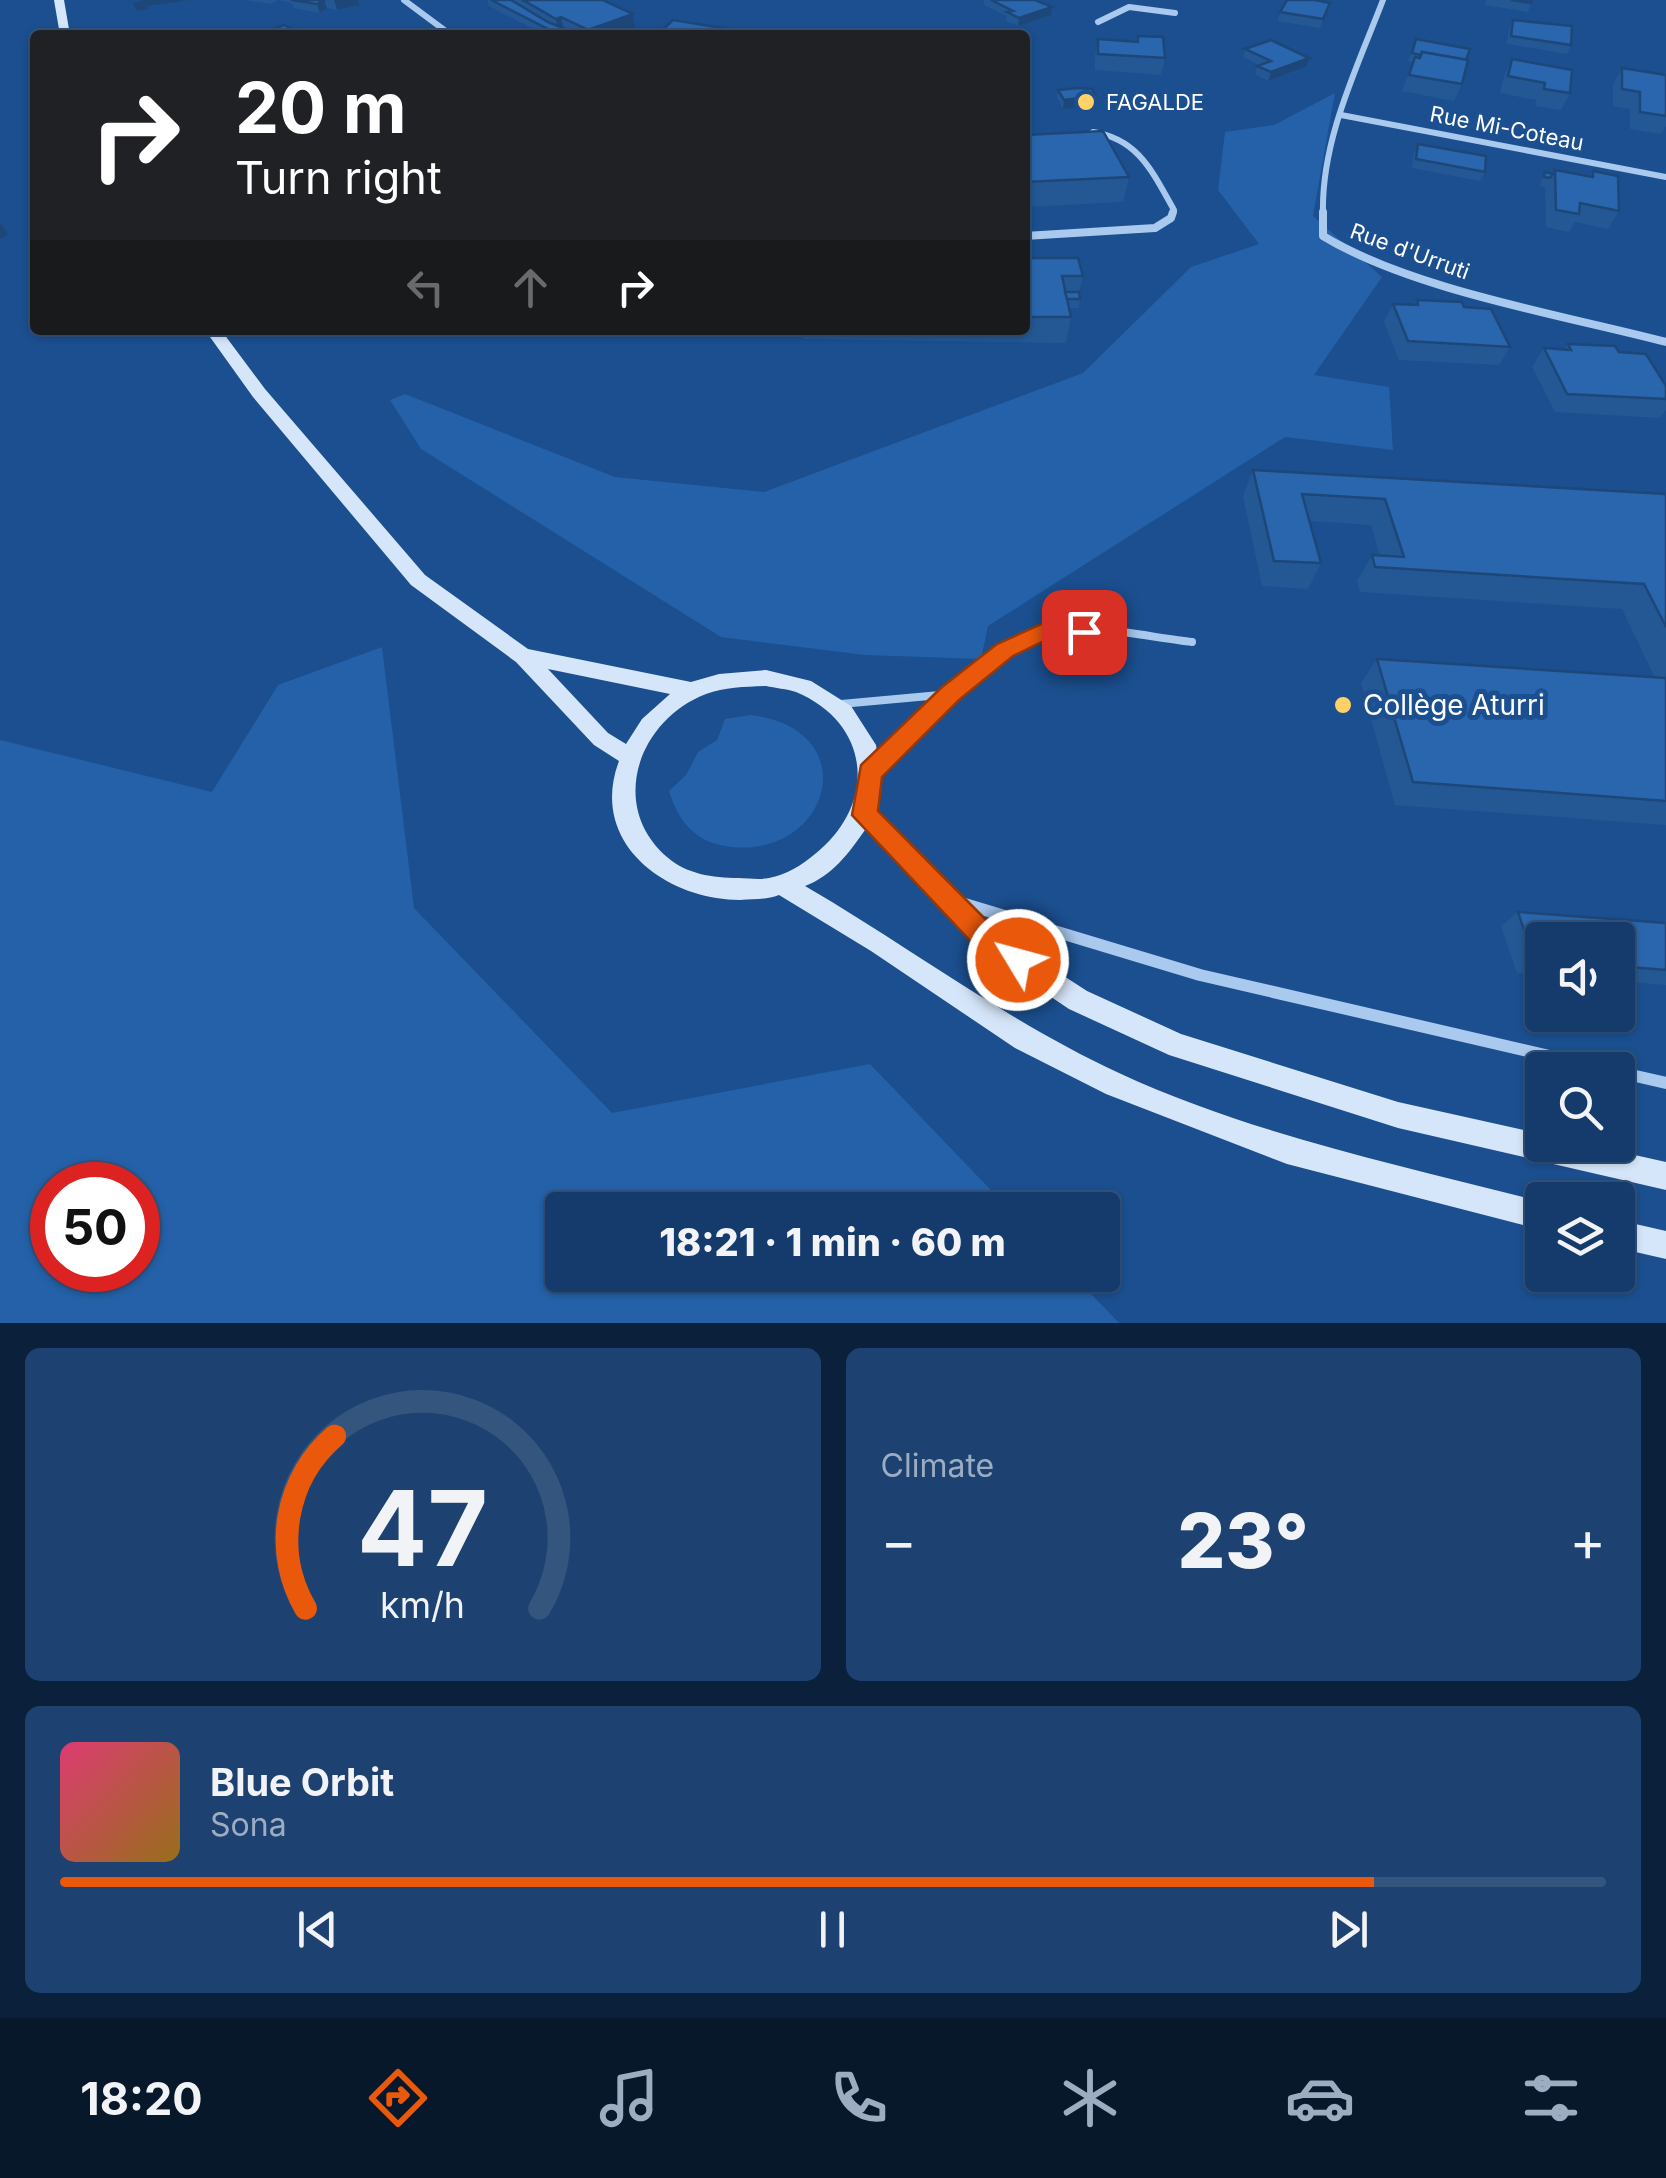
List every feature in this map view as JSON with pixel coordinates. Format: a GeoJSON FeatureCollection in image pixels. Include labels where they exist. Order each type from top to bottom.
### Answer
{"type":"FeatureCollection","features":[{"type":"Feature","properties":{"kind":"main road"},"geometry":{"type":"LineString","coordinates":[[59,0],[64,30]]}},
{"type":"Feature","properties":{"kind":"main road"},"geometry":{"type":"LineString","coordinates":[[217,335],[259,393],[418,580],[523,656],[601,739],[628,756]]}},
{"type":"Feature","properties":{"kind":"main road"},"geometry":{"type":"LineString","coordinates":[[523,656],[693,691]]}},
{"type":"Feature","properties":{"kind":"main road"},"geometry":{"type":"LineString","coordinates":[[766,678],[803,687],[833,704],[857,730],[870,772],[864,815],[842,850],[816,872],[784,886],[740,892],[696,885],[659,865],[638,842],[625,814],[622,785],[628,756],[643,730],[666,707],[693,691],[729,680],[766,678]]}},
{"type":"Feature","properties":{"kind":"main road"},"geometry":{"type":"LineString","coordinates":[[864,815],[987,940],[1078,1000],[1178,1046],[1398,1115],[1666,1176]]}},
{"type":"Feature","properties":{"kind":"main road"},"geometry":{"type":"LineString","coordinates":[[784,886],[880,943],[1024,1039],[1115,1085],[1287,1150],[1525,1212]]}},
{"type":"Feature","properties":{"kind":"main road"},"geometry":{"type":"LineString","coordinates":[[1635,1238],[1666,1245]]}},
{"type":"Feature","properties":{"kind":"street"},"geometry":{"type":"LineString","coordinates":[[404,0],[444,30]]}},
{"type":"Feature","properties":{"kind":"street"},"geometry":{"type":"LineString","coordinates":[[1121,0],[1129,7],[1175,13]]}},
{"type":"Feature","properties":{"kind":"street","name":"Rue d'Urruti"},"geometry":{"type":"LineString","coordinates":[[1382,0],[1331,146],[1321,210],[1323,236],[1343,248],[1435,282],[1666,342]]}},
{"type":"Feature","properties":{"kind":"street"},"geometry":{"type":"LineString","coordinates":[[1098,22],[1129,7]]}},
{"type":"Feature","properties":{"kind":"street"},"geometry":{"type":"LineString","coordinates":[[1158,11],[1166,7]]}},
{"type":"Feature","properties":{"kind":"street","name":"Rue Mi-Coteau"},"geometry":{"type":"LineString","coordinates":[[1340,114],[1666,176]]}},
{"type":"Feature","properties":{"kind":"street"},"geometry":{"type":"LineString","coordinates":[[1030,236],[1155,228],[1171,218],[1174,210],[1134,144],[1120,135],[1080,132]]}},
{"type":"Feature","properties":{"kind":"street"},"geometry":{"type":"LineString","coordinates":[[946,897],[1080,944],[1253,992],[1528,1052]]}},
{"type":"Feature","properties":{"kind":"street"},"geometry":{"type":"LineString","coordinates":[[1635,1076],[1666,1082]]}},
{"type":"Feature","properties":{"kind":"lane"},"geometry":{"type":"LineString","coordinates":[[870,772],[950,694],[1005,650],[1048,629],[1192,642]]}},
{"type":"Feature","properties":{"kind":"lane"},"geometry":{"type":"LineString","coordinates":[[833,704],[950,694]]}},
{"type":"Feature","properties":{"kind":"shaded area"},"geometry":{"type":"Polygon","coordinates":[[[1335,93],[1313,216],[1382,277],[1314,375],[1389,387],[1393,450],[1285,437],[988,626],[981,659],[865,655],[721,637],[421,449],[390,400],[405,394],[615,477],[764,492],[1083,373],[1191,267],[1259,244],[1218,190],[1225,132],[1274,125],[1335,93]]]}},
{"type":"Feature","properties":{"kind":"shaded area"},"geometry":{"type":"Polygon","coordinates":[[[382,647],[414,908],[612,1113],[870,1064],[993,1192],[545,1192],[545,1292],[1089,1292],[1119,1323],[0,1323],[0,740],[212,792],[278,685],[382,647]]]}},
{"type":"Feature","properties":{"kind":"shaded area"},"geometry":{"type":"Polygon","coordinates":[[[751,715],[788,726],[811,744],[822,768],[821,792],[810,816],[790,835],[761,846],[725,846],[704,839],[688,827],[669,791],[686,775],[698,752],[717,740],[725,719],[751,715]]]}},
{"type":"Feature","properties":{"kind":"building"},"geometry":{"type":"Polygon","coordinates":[[[291,0],[324,0],[317,4],[291,0]]]}},
{"type":"Feature","properties":{"kind":"building"},"geometry":{"type":"Polygon","coordinates":[[[491,0],[511,0],[568,30],[550,30],[491,0]]]}},
{"type":"Feature","properties":{"kind":"building"},"geometry":{"type":"Polygon","coordinates":[[[523,0],[603,0],[633,14],[588,30],[561,17],[556,19],[523,0]]]}},
{"type":"Feature","properties":{"kind":"building"},"geometry":{"type":"Polygon","coordinates":[[[991,0],[1035,0],[1052,7],[1019,18],[991,0]]]}},
{"type":"Feature","properties":{"kind":"building"},"geometry":{"type":"Polygon","coordinates":[[[1287,0],[1330,3],[1323,19],[1280,12],[1287,0]]]}},
{"type":"Feature","properties":{"kind":"building"},"geometry":{"type":"Polygon","coordinates":[[[673,20],[735,30],[662,30],[673,20]]]}},
{"type":"Feature","properties":{"kind":"building"},"geometry":{"type":"Polygon","coordinates":[[[1513,20],[1572,26],[1571,45],[1511,36],[1513,20]]]}},
{"type":"Feature","properties":{"kind":"building"},"geometry":{"type":"Polygon","coordinates":[[[1138,36],[1163,37],[1165,58],[1098,54],[1098,39],[1138,42],[1138,36]]]}},
{"type":"Feature","properties":{"kind":"building"},"geometry":{"type":"Polygon","coordinates":[[[1416,39],[1470,49],[1466,60],[1422,52],[1421,55],[1412,53],[1416,39]]]}},
{"type":"Feature","properties":{"kind":"building"},"geometry":{"type":"Polygon","coordinates":[[[1271,40],[1309,58],[1271,72],[1257,66],[1271,61],[1245,49],[1271,40]]]}},
{"type":"Feature","properties":{"kind":"building"},"geometry":{"type":"Polygon","coordinates":[[[1422,52],[1468,60],[1462,84],[1409,75],[1415,57],[1420,58],[1422,52]]]}},
{"type":"Feature","properties":{"kind":"building"},"geometry":{"type":"Polygon","coordinates":[[[1512,59],[1572,70],[1570,93],[1544,89],[1545,83],[1508,76],[1512,59]]]}},
{"type":"Feature","properties":{"kind":"building"},"geometry":{"type":"Polygon","coordinates":[[[1622,68],[1666,75],[1666,116],[1640,112],[1640,92],[1622,89],[1622,68]]]}},
{"type":"Feature","properties":{"kind":"building"},"geometry":{"type":"Polygon","coordinates":[[[1092,89],[1096,96],[1064,100],[1058,90],[1092,89]]]}},
{"type":"Feature","properties":{"kind":"building"},"geometry":{"type":"Polygon","coordinates":[[[1103,131],[1129,177],[1030,182],[1030,135],[1103,131]]]}},
{"type":"Feature","properties":{"kind":"building"},"geometry":{"type":"Polygon","coordinates":[[[1418,144],[1486,156],[1485,172],[1416,159],[1418,144]]]}},
{"type":"Feature","properties":{"kind":"building"},"geometry":{"type":"Polygon","coordinates":[[[1555,170],[1593,177],[1593,171],[1618,176],[1619,211],[1580,203],[1579,214],[1556,210],[1555,170]]]}},
{"type":"Feature","properties":{"kind":"building"},"geometry":{"type":"Polygon","coordinates":[[[1030,258],[1078,258],[1083,276],[1062,276],[1071,317],[1030,317],[1030,258]]]}},
{"type":"Feature","properties":{"kind":"building"},"geometry":{"type":"Polygon","coordinates":[[[1065,292],[1079,292],[1080,299],[1067,299],[1065,292]]]}},
{"type":"Feature","properties":{"kind":"building"},"geometry":{"type":"Polygon","coordinates":[[[1417,300],[1462,302],[1464,307],[1491,309],[1510,347],[1408,341],[1393,304],[1418,305],[1417,300]]]}},
{"type":"Feature","properties":{"kind":"building"},"geometry":{"type":"Polygon","coordinates":[[[1568,344],[1615,346],[1619,352],[1646,354],[1666,386],[1666,399],[1567,394],[1544,348],[1571,350],[1568,344]]]}},
{"type":"Feature","properties":{"kind":"building"},"geometry":{"type":"Polygon","coordinates":[[[1253,470],[1666,494],[1666,627],[1644,584],[1375,567],[1372,555],[1404,557],[1385,499],[1302,494],[1321,563],[1274,561],[1253,470]]]}},
{"type":"Feature","properties":{"kind":"building"},"geometry":{"type":"Polygon","coordinates":[[[1377,659],[1666,678],[1666,801],[1413,782],[1377,659]]]}},
{"type":"Feature","properties":{"kind":"building"},"geometry":{"type":"Polygon","coordinates":[[[1518,912],[1666,923],[1666,970],[1635,967],[1635,922],[1525,922],[1525,933],[1518,912]]]}},
{"type":"Feature","properties":{"kind":"place","name":"FAGALDE"},"geometry":{"type":"Point","coordinates":[1086,102]}},
{"type":"Feature","properties":{"kind":"place","name":"Collège Aturri"},"geometry":{"type":"Point","coordinates":[1343,705]}},
{"type":"Feature","properties":{"kind":"route"},"geometry":{"type":"LineString","coordinates":[[1018,960],[987,940],[864,815],[870,772],[950,694],[1005,650],[1048,629],[1084,632]]}}]}
